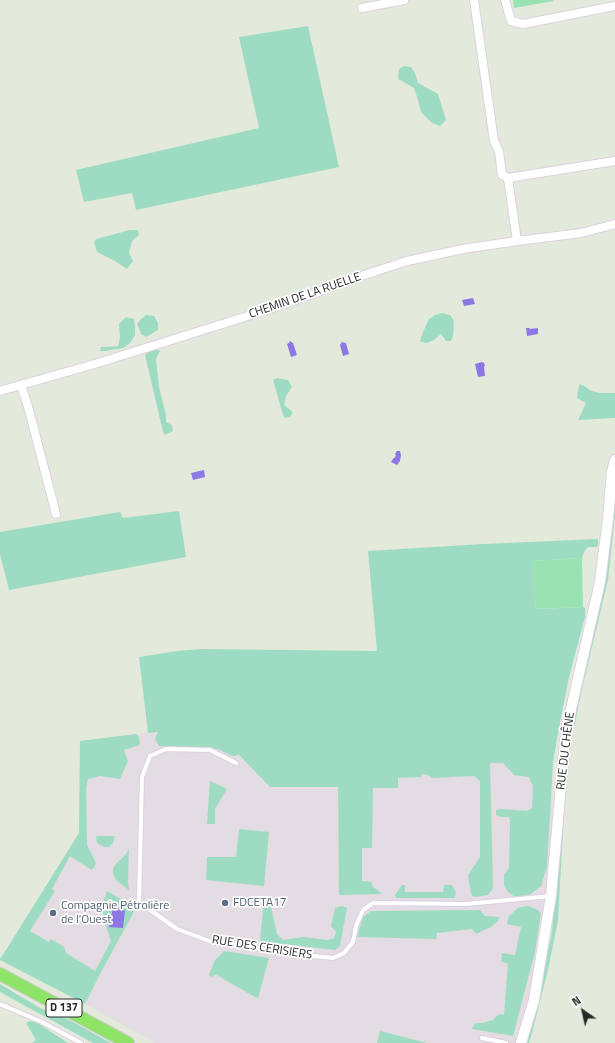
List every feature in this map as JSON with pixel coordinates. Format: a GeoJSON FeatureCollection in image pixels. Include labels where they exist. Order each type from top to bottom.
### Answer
{"type":"FeatureCollection","features":[{"type":"Feature","properties":{"kind":"main road","name":"D 137"},"geometry":{"type":"LineString","coordinates":[[1,975],[128,1043]]}},
{"type":"Feature","properties":{"kind":"street"},"geometry":{"type":"LineString","coordinates":[[362,8],[404,0]]}},
{"type":"Feature","properties":{"kind":"street"},"geometry":{"type":"LineString","coordinates":[[474,0],[494,141],[498,151],[502,175],[508,178],[615,161]]}},
{"type":"Feature","properties":{"kind":"street"},"geometry":{"type":"LineString","coordinates":[[505,0],[511,21],[523,24],[615,6]]}},
{"type":"Feature","properties":{"kind":"street"},"geometry":{"type":"LineString","coordinates":[[508,178],[516,240]]}},
{"type":"Feature","properties":{"kind":"street","name":"CHEMIN DE LA RUELLE"},"geometry":{"type":"LineString","coordinates":[[0,391],[98,363],[251,315],[408,261],[463,249],[516,240],[581,233],[615,224]]}},
{"type":"Feature","properties":{"kind":"street"},"geometry":{"type":"LineString","coordinates":[[21,385],[56,514]]}},
{"type":"Feature","properties":{"kind":"street","name":"RUE DU CHÊNE"},"geometry":{"type":"LineString","coordinates":[[521,1043],[534,1000],[551,896],[566,731],[600,582],[612,472],[615,460]]}},
{"type":"Feature","properties":{"kind":"lane","name":"RUE DES CERISIERS"},"geometry":{"type":"LineString","coordinates":[[236,763],[210,750],[166,749],[150,756],[142,777],[139,902],[177,929],[212,942],[333,958],[344,953],[353,942],[356,926],[363,910],[373,903],[466,904],[551,896]]}},
{"type":"Feature","properties":{"kind":"lane"},"geometry":{"type":"LineString","coordinates":[[0,1004],[42,1022],[81,1043]]}},
{"type":"Feature","properties":{"kind":"lane"},"geometry":{"type":"LineString","coordinates":[[482,1038],[506,1043]]}},
{"type":"Feature","properties":{"kind":"shaded area"},"geometry":{"type":"Polygon","coordinates":[[[473,298],[475,304],[464,306],[462,300],[473,298]]]}},
{"type":"Feature","properties":{"kind":"shaded area"},"geometry":{"type":"Polygon","coordinates":[[[526,328],[538,328],[538,334],[527,336],[526,328]]]}},
{"type":"Feature","properties":{"kind":"shaded area"},"geometry":{"type":"Polygon","coordinates":[[[290,341],[293,343],[297,355],[291,357],[287,344],[290,341]]]}},
{"type":"Feature","properties":{"kind":"shaded area"},"geometry":{"type":"Polygon","coordinates":[[[342,342],[346,343],[349,354],[343,356],[340,345],[342,342]]]}},
{"type":"Feature","properties":{"kind":"shaded area"},"geometry":{"type":"Polygon","coordinates":[[[482,362],[485,365],[485,376],[478,377],[475,364],[482,362]]]}},
{"type":"Feature","properties":{"kind":"shaded area"},"geometry":{"type":"Polygon","coordinates":[[[397,451],[400,451],[401,455],[400,461],[397,465],[391,462],[397,451]]]}},
{"type":"Feature","properties":{"kind":"shaded area"},"geometry":{"type":"Polygon","coordinates":[[[204,470],[205,477],[193,480],[191,473],[204,470]]]}},
{"type":"Feature","properties":{"kind":"shaded area"},"geometry":{"type":"Polygon","coordinates":[[[209,725],[270,787],[338,787],[339,895],[362,884],[362,765],[553,762],[551,896],[521,1043],[156,1043],[1,958],[79,833],[80,741],[209,725]]]}},
{"type":"Feature","properties":{"kind":"shaded area"},"geometry":{"type":"Polygon","coordinates":[[[113,907],[125,910],[123,928],[109,927],[113,907]]]}},
{"type":"Feature","properties":{"kind":"green space"},"geometry":{"type":"Polygon","coordinates":[[[513,0],[553,0],[553,1],[514,8],[513,0]]]}},
{"type":"Feature","properties":{"kind":"green space"},"geometry":{"type":"Polygon","coordinates":[[[308,26],[339,167],[136,210],[132,193],[84,202],[76,170],[259,128],[239,37],[308,26]]]}},
{"type":"Feature","properties":{"kind":"green space"},"geometry":{"type":"Polygon","coordinates":[[[404,66],[411,67],[415,73],[418,83],[438,94],[446,120],[440,126],[432,123],[421,112],[414,88],[398,79],[399,69],[404,66]]]}},
{"type":"Feature","properties":{"kind":"green space"},"geometry":{"type":"Polygon","coordinates":[[[130,230],[138,230],[139,235],[132,241],[129,253],[133,261],[127,269],[97,252],[94,242],[96,239],[130,230]]]}},
{"type":"Feature","properties":{"kind":"green space"},"geometry":{"type":"Polygon","coordinates":[[[442,313],[450,315],[454,321],[453,336],[451,341],[446,341],[441,334],[434,340],[426,343],[420,341],[429,319],[442,313]]]}},
{"type":"Feature","properties":{"kind":"green space"},"geometry":{"type":"Polygon","coordinates":[[[146,315],[154,316],[158,323],[158,330],[146,337],[141,334],[137,324],[146,315]]]}},
{"type":"Feature","properties":{"kind":"green space"},"geometry":{"type":"Polygon","coordinates":[[[126,317],[134,319],[135,335],[130,343],[123,348],[100,351],[101,347],[118,346],[120,337],[119,324],[126,317]]]}},
{"type":"Feature","properties":{"kind":"green space"},"geometry":{"type":"Polygon","coordinates":[[[156,349],[160,351],[156,359],[159,387],[166,415],[166,422],[172,425],[173,431],[165,435],[163,432],[145,355],[156,349]]]}},
{"type":"Feature","properties":{"kind":"green space"},"geometry":{"type":"Polygon","coordinates":[[[277,378],[288,380],[292,387],[286,396],[284,405],[293,412],[290,417],[285,418],[283,415],[273,380],[277,378]]]}},
{"type":"Feature","properties":{"kind":"green space"},"geometry":{"type":"Polygon","coordinates":[[[580,384],[591,391],[600,393],[615,393],[615,418],[578,420],[586,403],[577,398],[580,384]]]}},
{"type":"Feature","properties":{"kind":"green space"},"geometry":{"type":"Polygon","coordinates":[[[615,479],[615,515],[608,580],[571,742],[564,813],[558,920],[548,970],[532,1033],[529,1043],[524,1043],[539,993],[552,932],[568,732],[615,479]]]}},
{"type":"Feature","properties":{"kind":"green space"},"geometry":{"type":"Polygon","coordinates":[[[179,511],[186,557],[9,590],[0,554],[0,532],[120,512],[123,518],[179,511]]]}},
{"type":"Feature","properties":{"kind":"green space"},"geometry":{"type":"Polygon","coordinates":[[[598,539],[597,547],[588,547],[582,558],[533,561],[536,609],[583,607],[585,608],[585,617],[569,677],[553,762],[547,867],[541,886],[531,894],[515,897],[508,892],[504,885],[504,875],[509,868],[510,822],[509,817],[501,817],[496,815],[496,810],[527,811],[532,808],[533,786],[529,777],[514,775],[503,763],[490,763],[493,888],[488,895],[474,897],[471,894],[468,875],[480,857],[480,781],[474,776],[432,778],[428,775],[422,774],[421,777],[398,778],[398,788],[373,788],[372,848],[362,848],[362,881],[372,882],[372,886],[382,894],[339,895],[338,787],[270,787],[239,755],[232,756],[218,749],[159,746],[155,739],[158,732],[148,733],[139,657],[202,649],[377,651],[368,551],[598,539]]]}},
{"type":"Feature","properties":{"kind":"green space"},"geometry":{"type":"Polygon","coordinates":[[[582,558],[583,607],[536,609],[532,561],[582,558]]]}},
{"type":"Feature","properties":{"kind":"green space"},"geometry":{"type":"Polygon","coordinates":[[[136,734],[139,737],[140,745],[124,750],[128,762],[120,779],[100,776],[88,779],[86,788],[87,845],[96,864],[92,870],[70,856],[52,889],[55,891],[30,931],[49,942],[51,939],[64,947],[66,953],[95,971],[111,941],[102,907],[107,891],[136,908],[85,1004],[0,960],[0,957],[1,958],[79,833],[80,741],[136,734]]]}},
{"type":"Feature","properties":{"kind":"green space"},"geometry":{"type":"Polygon","coordinates":[[[210,781],[227,789],[215,809],[215,824],[207,824],[210,781]]]}},
{"type":"Feature","properties":{"kind":"green space"},"geometry":{"type":"Polygon","coordinates":[[[239,829],[269,832],[264,886],[206,880],[207,857],[236,857],[239,829]]]}},
{"type":"Feature","properties":{"kind":"green space"},"geometry":{"type":"Polygon","coordinates":[[[96,836],[115,836],[113,843],[109,847],[104,847],[97,843],[96,836]]]}},
{"type":"Feature","properties":{"kind":"green space"},"geometry":{"type":"Polygon","coordinates":[[[129,848],[129,890],[117,881],[113,874],[113,869],[126,854],[129,848]]]}},
{"type":"Feature","properties":{"kind":"green space"},"geometry":{"type":"Polygon","coordinates":[[[402,885],[405,885],[405,892],[443,892],[444,885],[452,885],[456,893],[454,898],[396,898],[395,895],[402,885]]]}},
{"type":"Feature","properties":{"kind":"green space"},"geometry":{"type":"Polygon","coordinates":[[[264,898],[271,907],[277,934],[283,940],[303,937],[328,940],[334,938],[336,932],[331,926],[335,908],[342,906],[347,908],[340,946],[335,950],[260,941],[264,898]]]}},
{"type":"Feature","properties":{"kind":"green space"},"geometry":{"type":"Polygon","coordinates":[[[527,906],[536,909],[541,913],[535,952],[513,1036],[472,1029],[476,1023],[483,1023],[493,1020],[499,1014],[504,1015],[508,963],[501,962],[502,953],[515,955],[521,927],[507,924],[509,916],[518,908],[527,906]]]}},
{"type":"Feature","properties":{"kind":"green space"},"geometry":{"type":"Polygon","coordinates":[[[480,910],[485,916],[499,917],[498,921],[491,927],[476,934],[472,929],[437,933],[436,939],[357,937],[363,917],[371,911],[480,910]]]}},
{"type":"Feature","properties":{"kind":"green space"},"geometry":{"type":"Polygon","coordinates":[[[224,951],[269,958],[258,998],[215,974],[212,977],[209,975],[215,960],[224,951]]]}},
{"type":"Feature","properties":{"kind":"green space"},"geometry":{"type":"Polygon","coordinates":[[[0,984],[40,1008],[62,1016],[111,1043],[93,1043],[0,992],[0,984]]]}},
{"type":"Feature","properties":{"kind":"green space"},"geometry":{"type":"Polygon","coordinates":[[[30,1021],[36,1022],[68,1043],[32,1043],[36,1040],[26,1023],[30,1021]]]}},
{"type":"Feature","properties":{"kind":"green space"},"geometry":{"type":"Polygon","coordinates":[[[380,1031],[427,1043],[377,1043],[380,1031]]]}},
{"type":"Feature","properties":{"kind":"place","name":"FDCETA17"},"geometry":{"type":"Point","coordinates":[225,903]}},
{"type":"Feature","properties":{"kind":"place","name":"Compagnie Pétrolière de l'Ouest"},"geometry":{"type":"Point","coordinates":[53,913]}}]}
